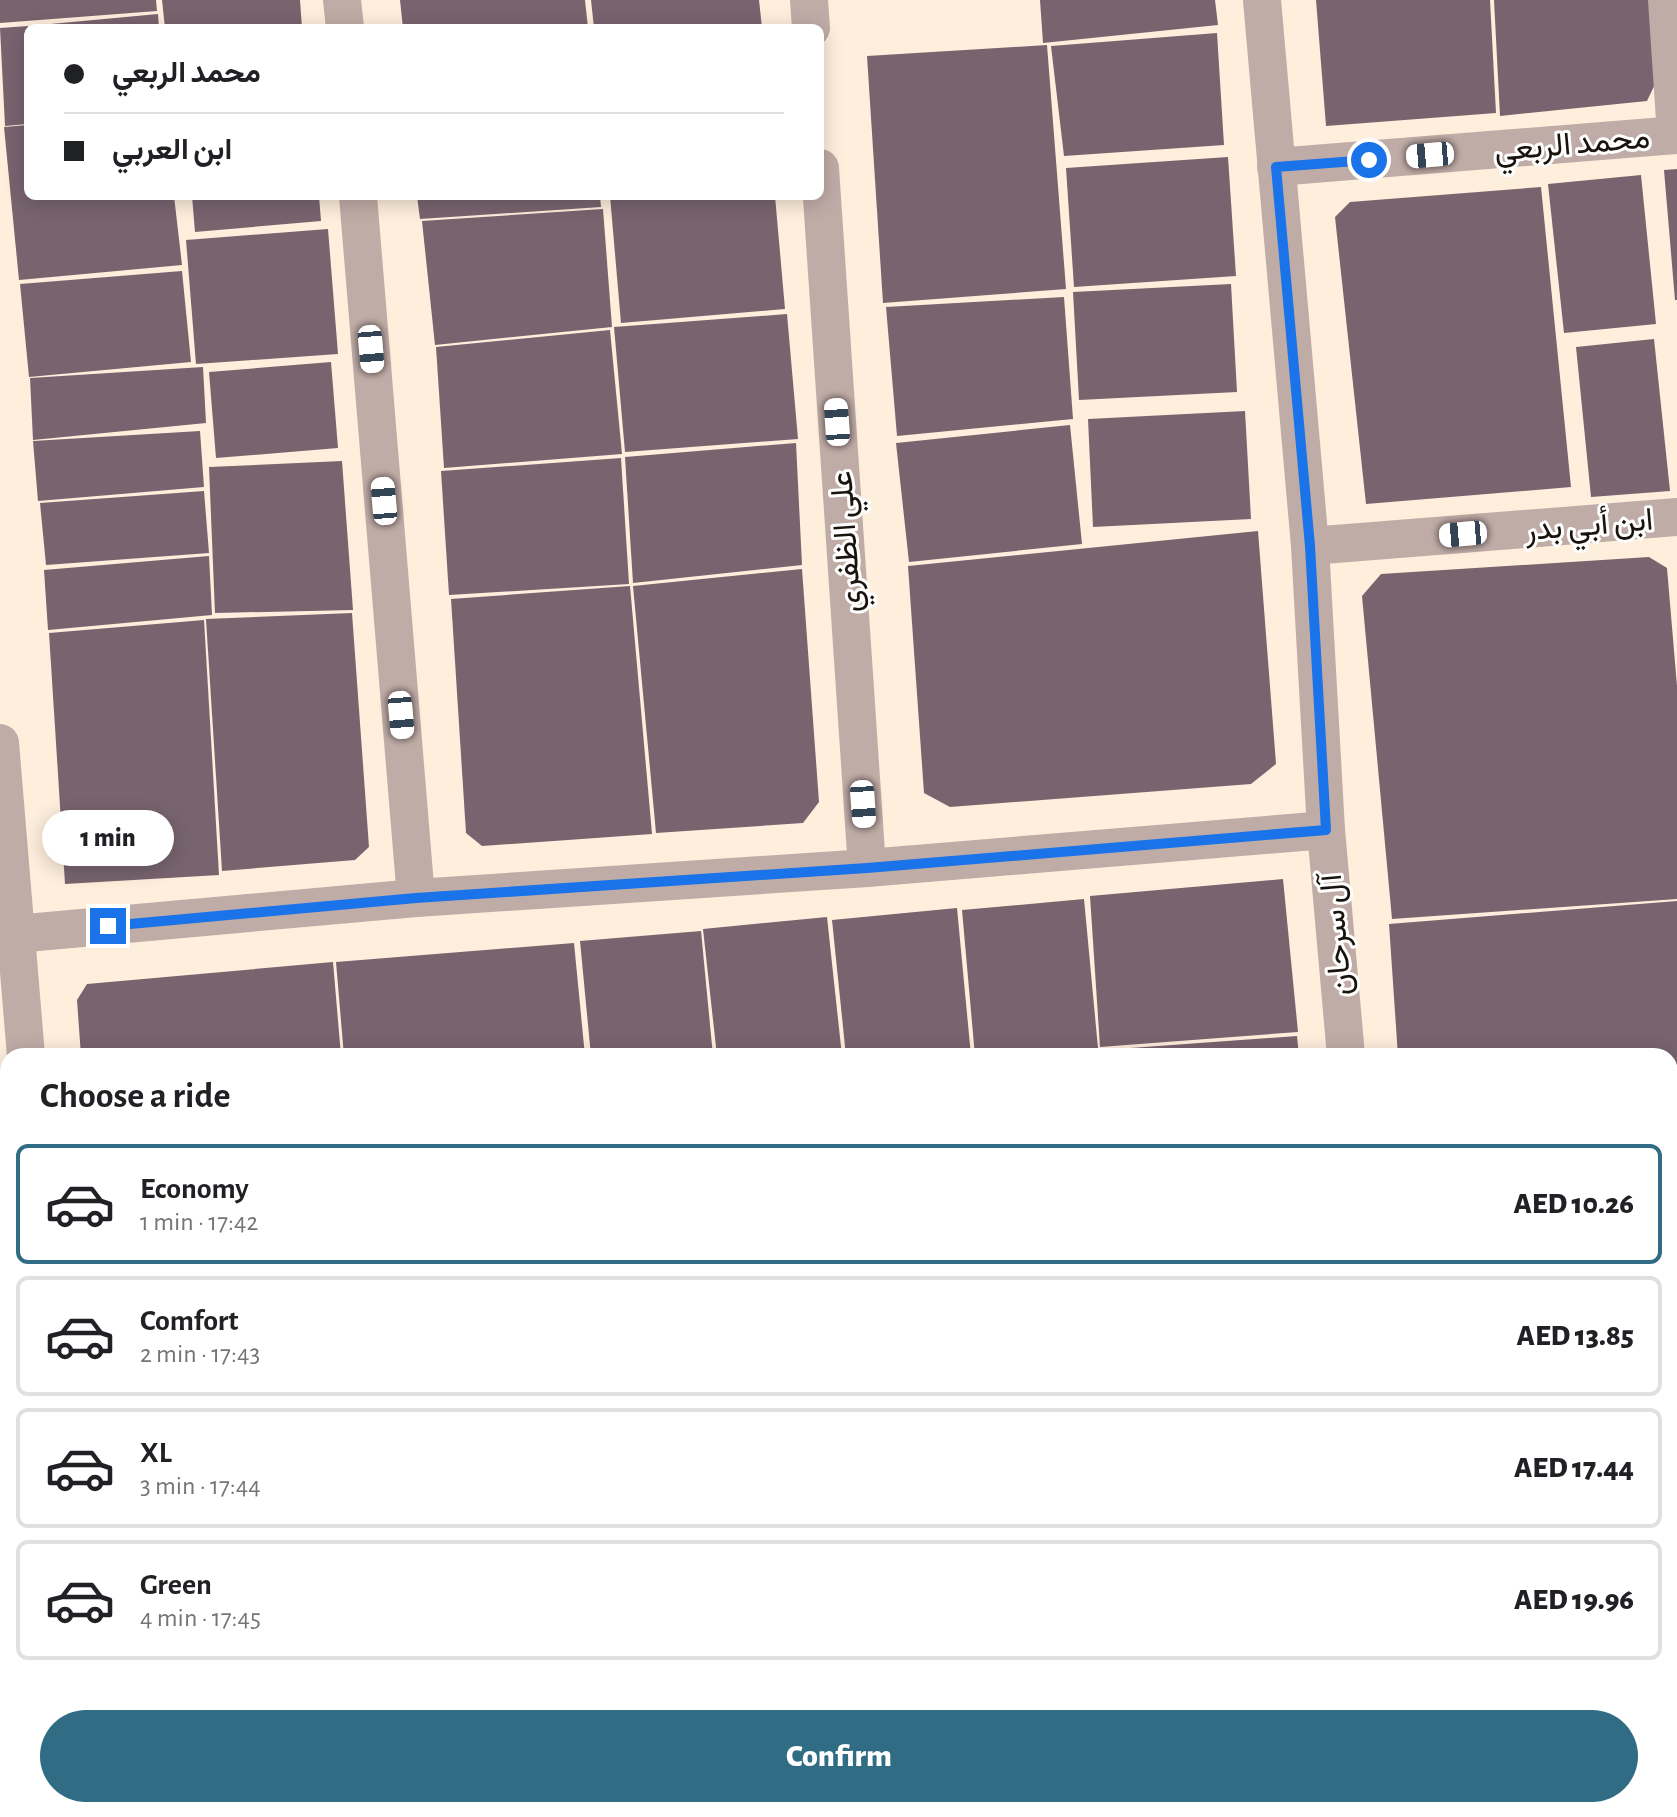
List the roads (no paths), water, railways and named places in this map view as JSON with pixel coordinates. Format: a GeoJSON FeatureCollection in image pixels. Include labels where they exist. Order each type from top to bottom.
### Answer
{"type":"FeatureCollection","features":[{"type":"Feature","properties":{"kind":"street"},"geometry":{"type":"LineString","coordinates":[[342,0],[345,24]]}},
{"type":"Feature","properties":{"kind":"street"},"geometry":{"type":"LineString","coordinates":[[809,0],[811,24]]}},
{"type":"Feature","properties":{"kind":"street","name":"آل سرحان"},"geometry":{"type":"LineString","coordinates":[[1262,0],[1310,546],[1326,830],[1345,1048]]}},
{"type":"Feature","properties":{"kind":"street"},"geometry":{"type":"LineString","coordinates":[[1667,0],[1677,135]]}},
{"type":"Feature","properties":{"kind":"street","name":"محمد الربعي"},"geometry":{"type":"LineString","coordinates":[[1276,167],[1677,135]]}},
{"type":"Feature","properties":{"kind":"street"},"geometry":{"type":"LineString","coordinates":[[358,200],[416,898]]}},
{"type":"Feature","properties":{"kind":"street","name":"علي الظفري"},"geometry":{"type":"LineString","coordinates":[[822,200],[867,868]]}},
{"type":"Feature","properties":{"kind":"street","name":"ابن أبي بدر"},"geometry":{"type":"LineString","coordinates":[[1310,546],[1677,517]]}},
{"type":"Feature","properties":{"kind":"street"},"geometry":{"type":"LineString","coordinates":[[0,743],[3,828],[25,1048]]}},
{"type":"Feature","properties":{"kind":"street"},"geometry":{"type":"LineString","coordinates":[[15,934],[416,898],[867,868],[1326,830]]}}]}
